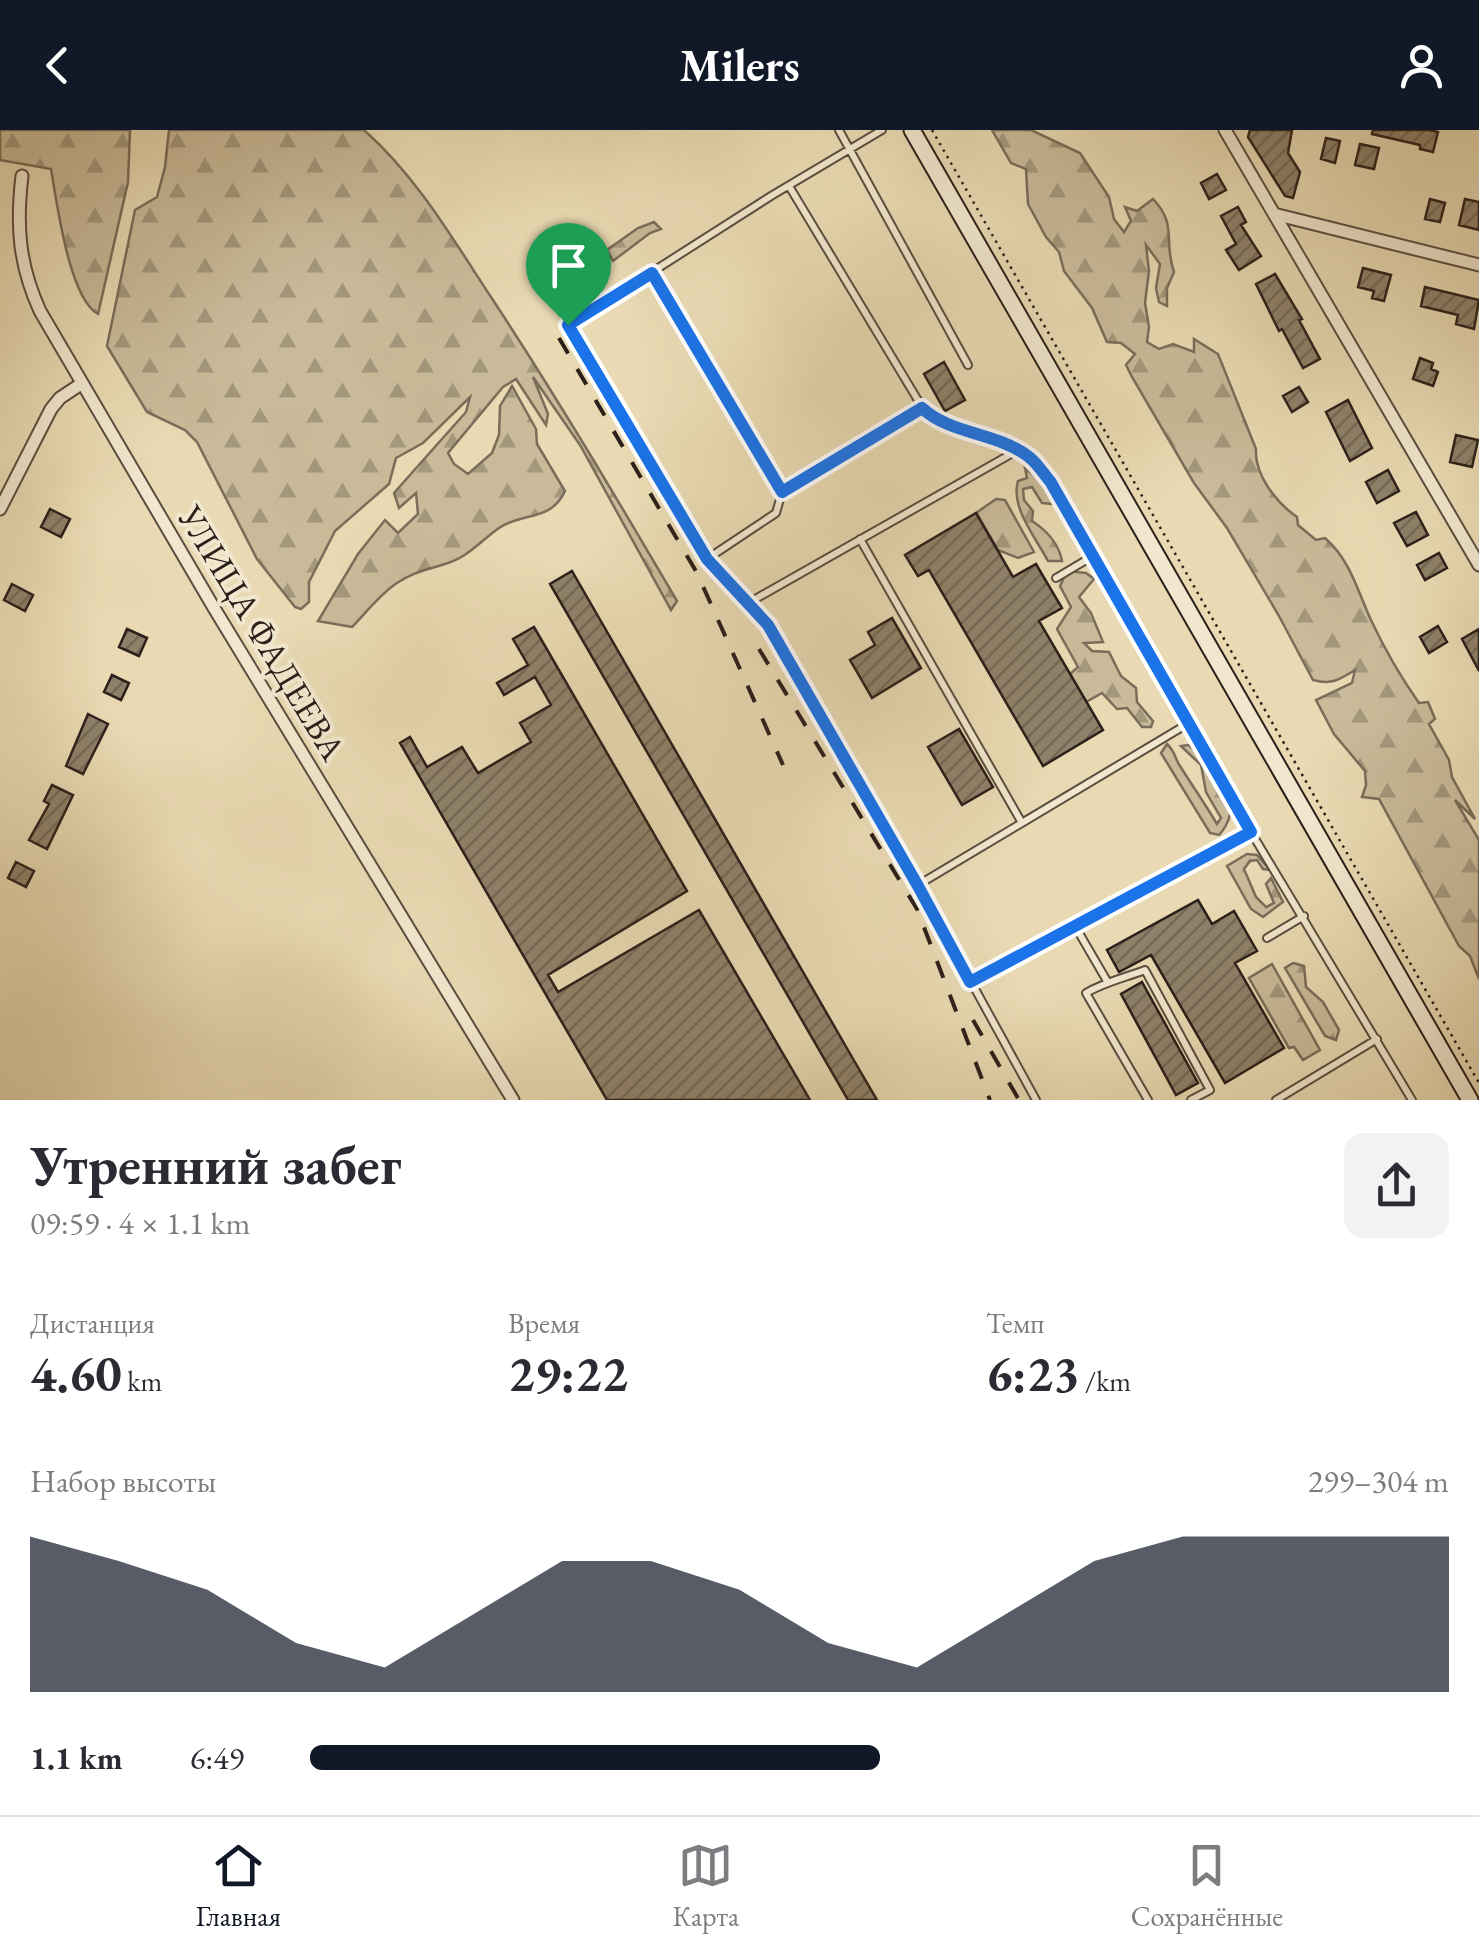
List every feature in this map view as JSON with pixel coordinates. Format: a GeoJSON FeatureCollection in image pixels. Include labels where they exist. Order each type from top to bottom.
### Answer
{"type":"FeatureCollection","features":[{"type":"Feature","properties":{"kind":"street"},"geometry":{"type":"LineString","coordinates":[[912,130],[1470,1100]]}},
{"type":"Feature","properties":{"kind":"street"},"geometry":{"type":"LineString","coordinates":[[1225,130],[1479,565]]}},
{"type":"Feature","properties":{"kind":"street","name":"УЛИЦА ФАДЕЕВА"},"geometry":{"type":"LineString","coordinates":[[22,176],[16,220],[24,271],[40,311],[513,1100]]}},
{"type":"Feature","properties":{"kind":"street"},"geometry":{"type":"LineString","coordinates":[[1274,214],[1479,265]]}},
{"type":"Feature","properties":{"kind":"street"},"geometry":{"type":"LineString","coordinates":[[0,509],[50,409],[81,384]]}},
{"type":"Feature","properties":{"kind":"lane"},"geometry":{"type":"LineString","coordinates":[[839,130],[968,365]]}},
{"type":"Feature","properties":{"kind":"lane"},"geometry":{"type":"LineString","coordinates":[[882,130],[568,325],[707,559],[768,625],[1036,1100]]}},
{"type":"Feature","properties":{"kind":"lane"},"geometry":{"type":"LineString","coordinates":[[789,186],[922,408],[935,420],[1018,450],[1032,459],[1050,481],[1251,832],[1412,1100]]}},
{"type":"Feature","properties":{"kind":"lane"},"geometry":{"type":"LineString","coordinates":[[652,273],[782,492]]}},
{"type":"Feature","properties":{"kind":"lane"},"geometry":{"type":"LineString","coordinates":[[707,559],[776,513],[782,492],[922,408]]}},
{"type":"Feature","properties":{"kind":"lane"},"geometry":{"type":"LineString","coordinates":[[750,602],[1018,450]]}},
{"type":"Feature","properties":{"kind":"lane"},"geometry":{"type":"LineString","coordinates":[[860,540],[1022,823]]}},
{"type":"Feature","properties":{"kind":"lane"},"geometry":{"type":"LineString","coordinates":[[1056,578],[1093,556]]}},
{"type":"Feature","properties":{"kind":"lane"},"geometry":{"type":"LineString","coordinates":[[918,886],[1188,723]]}},
{"type":"Feature","properties":{"kind":"lane"},"geometry":{"type":"LineString","coordinates":[[970,982],[1251,832]]}},
{"type":"Feature","properties":{"kind":"lane"},"geometry":{"type":"LineString","coordinates":[[1267,938],[1304,916]]}},
{"type":"Feature","properties":{"kind":"lane"},"geometry":{"type":"LineString","coordinates":[[1074,926],[1107,981]]}},
{"type":"Feature","properties":{"kind":"lane"},"geometry":{"type":"LineString","coordinates":[[1148,1100],[1086,993],[1107,981],[1145,970],[1210,1090],[1196,1099]]}},
{"type":"Feature","properties":{"kind":"lane"},"geometry":{"type":"LineString","coordinates":[[1276,1100],[1377,1039]]}},
{"type":"Feature","properties":{"kind":"path"},"geometry":{"type":"LineString","coordinates":[[932,130],[1479,1083]]}},
{"type":"Feature","properties":{"kind":"green space"},"geometry":{"type":"Polygon","coordinates":[[[0,130],[130,130],[128,182],[98,314],[88,305],[72,270],[51,169],[0,160],[0,130]]]}},
{"type":"Feature","properties":{"kind":"green space"},"geometry":{"type":"Polygon","coordinates":[[[169,130],[364,130],[383,148],[432,207],[538,370],[677,601],[671,610],[580,445],[533,377],[548,414],[546,425],[516,379],[503,387],[448,453],[454,464],[468,474],[492,453],[499,435],[500,406],[512,386],[536,429],[537,444],[565,491],[552,508],[508,523],[455,560],[404,579],[352,627],[318,621],[358,554],[385,520],[398,533],[418,514],[416,493],[399,508],[394,493],[466,412],[470,397],[423,443],[396,458],[389,484],[335,531],[309,582],[309,602],[301,609],[295,607],[257,559],[197,442],[185,430],[147,412],[107,346],[135,210],[157,197],[169,130]]]}},
{"type":"Feature","properties":{"kind":"green space"},"geometry":{"type":"Polygon","coordinates":[[[992,130],[1031,130],[1080,153],[1109,197],[1114,219],[1124,232],[1131,221],[1125,207],[1137,211],[1153,199],[1161,208],[1168,225],[1174,272],[1167,288],[1167,306],[1159,302],[1156,288],[1160,264],[1146,245],[1147,342],[1159,349],[1173,344],[1194,352],[1194,339],[1218,354],[1268,488],[1297,517],[1298,525],[1316,540],[1325,538],[1341,556],[1399,673],[1419,703],[1428,702],[1435,719],[1429,724],[1475,819],[1455,800],[1479,840],[1479,979],[1470,956],[1459,946],[1379,799],[1362,797],[1365,771],[1334,734],[1316,700],[1352,683],[1355,670],[1335,681],[1313,680],[1227,528],[1194,483],[1132,377],[1126,365],[1135,354],[1121,343],[1107,342],[1092,308],[1064,271],[1059,252],[1028,204],[1026,169],[1011,163],[992,130]]]}},
{"type":"Feature","properties":{"kind":"green space"},"geometry":{"type":"Polygon","coordinates":[[[654,222],[661,229],[613,261],[607,250],[638,228],[654,222]]]}},
{"type":"Feature","properties":{"kind":"green space"},"geometry":{"type":"Polygon","coordinates":[[[1025,468],[1038,478],[1053,504],[1042,503],[1032,487],[1023,489],[1024,500],[1033,511],[1032,521],[1051,538],[1062,561],[1048,561],[1021,512],[1016,491],[1018,481],[1027,478],[1025,468]]]}},
{"type":"Feature","properties":{"kind":"green space"},"geometry":{"type":"Polygon","coordinates":[[[996,499],[1005,500],[1034,552],[1018,558],[998,550],[976,513],[996,499]]]}},
{"type":"Feature","properties":{"kind":"green space"},"geometry":{"type":"Polygon","coordinates":[[[1067,571],[1086,573],[1094,579],[1079,597],[1091,613],[1103,642],[1084,643],[1092,651],[1109,652],[1121,676],[1136,688],[1137,702],[1153,721],[1151,727],[1142,727],[1127,708],[1117,709],[1102,693],[1086,702],[1070,674],[1078,667],[1057,629],[1071,607],[1060,586],[1067,571]]]}},
{"type":"Feature","properties":{"kind":"green space"},"geometry":{"type":"Polygon","coordinates":[[[1167,744],[1217,824],[1221,818],[1206,792],[1201,765],[1181,746],[1193,749],[1221,787],[1230,814],[1219,835],[1210,833],[1161,753],[1167,744]]]}},
{"type":"Feature","properties":{"kind":"green space"},"geometry":{"type":"Polygon","coordinates":[[[1247,854],[1257,855],[1270,870],[1263,869],[1257,860],[1250,861],[1244,869],[1256,897],[1266,907],[1274,903],[1266,884],[1271,878],[1283,902],[1263,917],[1251,909],[1227,866],[1247,854]]]}},
{"type":"Feature","properties":{"kind":"green space"},"geometry":{"type":"Polygon","coordinates":[[[1293,963],[1304,966],[1306,987],[1323,1002],[1339,1030],[1336,1040],[1325,1036],[1285,968],[1293,963]]]}},
{"type":"Feature","properties":{"kind":"green space"},"geometry":{"type":"Polygon","coordinates":[[[1272,964],[1320,1050],[1303,1060],[1294,1047],[1289,1048],[1249,978],[1272,964]]]}},
{"type":"Feature","properties":{"kind":"building"},"geometry":{"type":"Polygon","coordinates":[[[1250,130],[1292,130],[1288,153],[1300,172],[1293,198],[1285,196],[1248,137],[1250,130]]]}},
{"type":"Feature","properties":{"kind":"building"},"geometry":{"type":"Polygon","coordinates":[[[1373,130],[1438,132],[1433,152],[1420,149],[1420,145],[1372,134],[1373,130]]]}},
{"type":"Feature","properties":{"kind":"building"},"geometry":{"type":"Polygon","coordinates":[[[1326,138],[1340,141],[1335,163],[1321,159],[1326,138]]]}},
{"type":"Feature","properties":{"kind":"building"},"geometry":{"type":"Polygon","coordinates":[[[1360,144],[1379,148],[1374,169],[1355,165],[1360,144]]]}},
{"type":"Feature","properties":{"kind":"building"},"geometry":{"type":"Polygon","coordinates":[[[1217,174],[1226,190],[1209,199],[1201,183],[1217,174]]]}},
{"type":"Feature","properties":{"kind":"building"},"geometry":{"type":"Polygon","coordinates":[[[1430,199],[1445,203],[1440,222],[1425,219],[1430,199]]]}},
{"type":"Feature","properties":{"kind":"building"},"geometry":{"type":"Polygon","coordinates":[[[1465,199],[1479,202],[1479,230],[1459,225],[1465,199]]]}},
{"type":"Feature","properties":{"kind":"building"},"geometry":{"type":"Polygon","coordinates":[[[1238,207],[1246,222],[1241,225],[1261,256],[1239,270],[1226,250],[1236,244],[1221,216],[1238,207]]]}},
{"type":"Feature","properties":{"kind":"building"},"geometry":{"type":"Polygon","coordinates":[[[1363,268],[1391,275],[1384,301],[1372,298],[1374,291],[1358,287],[1363,268]]]}},
{"type":"Feature","properties":{"kind":"building"},"geometry":{"type":"Polygon","coordinates":[[[1275,274],[1320,359],[1303,368],[1256,284],[1275,274]]]}},
{"type":"Feature","properties":{"kind":"building"},"geometry":{"type":"Polygon","coordinates":[[[1425,287],[1479,300],[1474,329],[1456,324],[1458,315],[1421,306],[1425,287]]]}},
{"type":"Feature","properties":{"kind":"building"},"geometry":{"type":"Polygon","coordinates":[[[1420,358],[1433,363],[1431,369],[1438,372],[1433,386],[1413,379],[1420,358]]]}},
{"type":"Feature","properties":{"kind":"building"},"geometry":{"type":"Polygon","coordinates":[[[944,362],[965,400],[945,411],[924,374],[944,362]]]}},
{"type":"Feature","properties":{"kind":"building"},"geometry":{"type":"Polygon","coordinates":[[[1299,387],[1308,402],[1292,412],[1283,396],[1299,387]]]}},
{"type":"Feature","properties":{"kind":"building"},"geometry":{"type":"Polygon","coordinates":[[[1348,400],[1372,448],[1350,461],[1326,412],[1348,400]]]}},
{"type":"Feature","properties":{"kind":"building"},"geometry":{"type":"Polygon","coordinates":[[[1456,435],[1478,440],[1472,467],[1450,462],[1456,435]]]}},
{"type":"Feature","properties":{"kind":"building"},"geometry":{"type":"Polygon","coordinates":[[[1388,470],[1399,491],[1377,503],[1366,482],[1388,470]]]}},
{"type":"Feature","properties":{"kind":"building"},"geometry":{"type":"Polygon","coordinates":[[[50,509],[70,519],[61,537],[41,527],[50,509]]]}},
{"type":"Feature","properties":{"kind":"building"},"geometry":{"type":"Polygon","coordinates":[[[1416,512],[1428,535],[1407,546],[1394,523],[1416,512]]]}},
{"type":"Feature","properties":{"kind":"building"},"geometry":{"type":"Polygon","coordinates":[[[976,513],[1013,577],[1036,564],[1062,608],[1039,621],[1103,730],[1043,766],[929,570],[918,576],[905,555],[976,513]]]}},
{"type":"Feature","properties":{"kind":"building"},"geometry":{"type":"Polygon","coordinates":[[[1439,553],[1447,568],[1425,580],[1417,565],[1439,553]]]}},
{"type":"Feature","properties":{"kind":"building"},"geometry":{"type":"Polygon","coordinates":[[[572,571],[877,1100],[848,1100],[550,584],[572,571]]]}},
{"type":"Feature","properties":{"kind":"building"},"geometry":{"type":"Polygon","coordinates":[[[12,584],[33,595],[25,611],[4,600],[12,584]]]}},
{"type":"Feature","properties":{"kind":"building"},"geometry":{"type":"Polygon","coordinates":[[[892,618],[921,668],[872,698],[850,660],[875,645],[868,632],[892,618]]]}},
{"type":"Feature","properties":{"kind":"building"},"geometry":{"type":"Polygon","coordinates":[[[1438,626],[1447,642],[1429,653],[1420,637],[1438,626]]]}},
{"type":"Feature","properties":{"kind":"building"},"geometry":{"type":"Polygon","coordinates":[[[534,627],[687,891],[548,975],[558,992],[699,910],[810,1100],[607,1100],[400,743],[410,737],[427,767],[462,747],[478,773],[531,742],[520,723],[551,705],[535,677],[504,695],[497,683],[528,665],[513,639],[534,627]]]}},
{"type":"Feature","properties":{"kind":"building"},"geometry":{"type":"Polygon","coordinates":[[[127,629],[147,638],[139,656],[119,647],[127,629]]]}},
{"type":"Feature","properties":{"kind":"building"},"geometry":{"type":"Polygon","coordinates":[[[1479,629],[1479,671],[1462,639],[1479,629]]]}},
{"type":"Feature","properties":{"kind":"building"},"geometry":{"type":"Polygon","coordinates":[[[112,675],[129,683],[121,700],[104,692],[112,675]]]}},
{"type":"Feature","properties":{"kind":"building"},"geometry":{"type":"Polygon","coordinates":[[[88,714],[108,724],[83,774],[66,766],[88,714]]]}},
{"type":"Feature","properties":{"kind":"building"},"geometry":{"type":"Polygon","coordinates":[[[959,729],[993,787],[962,805],[928,747],[959,729]]]}},
{"type":"Feature","properties":{"kind":"building"},"geometry":{"type":"Polygon","coordinates":[[[52,785],[73,795],[47,849],[29,840],[49,804],[44,801],[52,785]]]}},
{"type":"Feature","properties":{"kind":"building"},"geometry":{"type":"Polygon","coordinates":[[[16,862],[34,871],[26,887],[8,878],[16,862]]]}},
{"type":"Feature","properties":{"kind":"building"},"geometry":{"type":"Polygon","coordinates":[[[1198,900],[1212,924],[1234,911],[1257,951],[1235,963],[1284,1048],[1225,1083],[1151,955],[1119,972],[1107,950],[1198,900]]]}},
{"type":"Feature","properties":{"kind":"building"},"geometry":{"type":"Polygon","coordinates":[[[1142,982],[1198,1083],[1176,1095],[1121,994],[1142,982]]]}},
{"type":"Feature","properties":{"kind":"railway"},"geometry":{"type":"LineString","coordinates":[[559,338],[697,573],[783,765]]}},
{"type":"Feature","properties":{"kind":"railway"},"geometry":{"type":"LineString","coordinates":[[759,649],[917,909],[990,1100]]}},
{"type":"Feature","properties":{"kind":"railway"},"geometry":{"type":"LineString","coordinates":[[973,1020],[1019,1100]]}},
{"type":"Feature","properties":{"kind":"route"},"geometry":{"type":"LineString","coordinates":[[652,273],[782,492],[922,408],[935,420],[1018,450],[1032,459],[1050,481],[1251,832],[970,982],[768,625],[707,559],[568,325],[652,273]]}}]}
